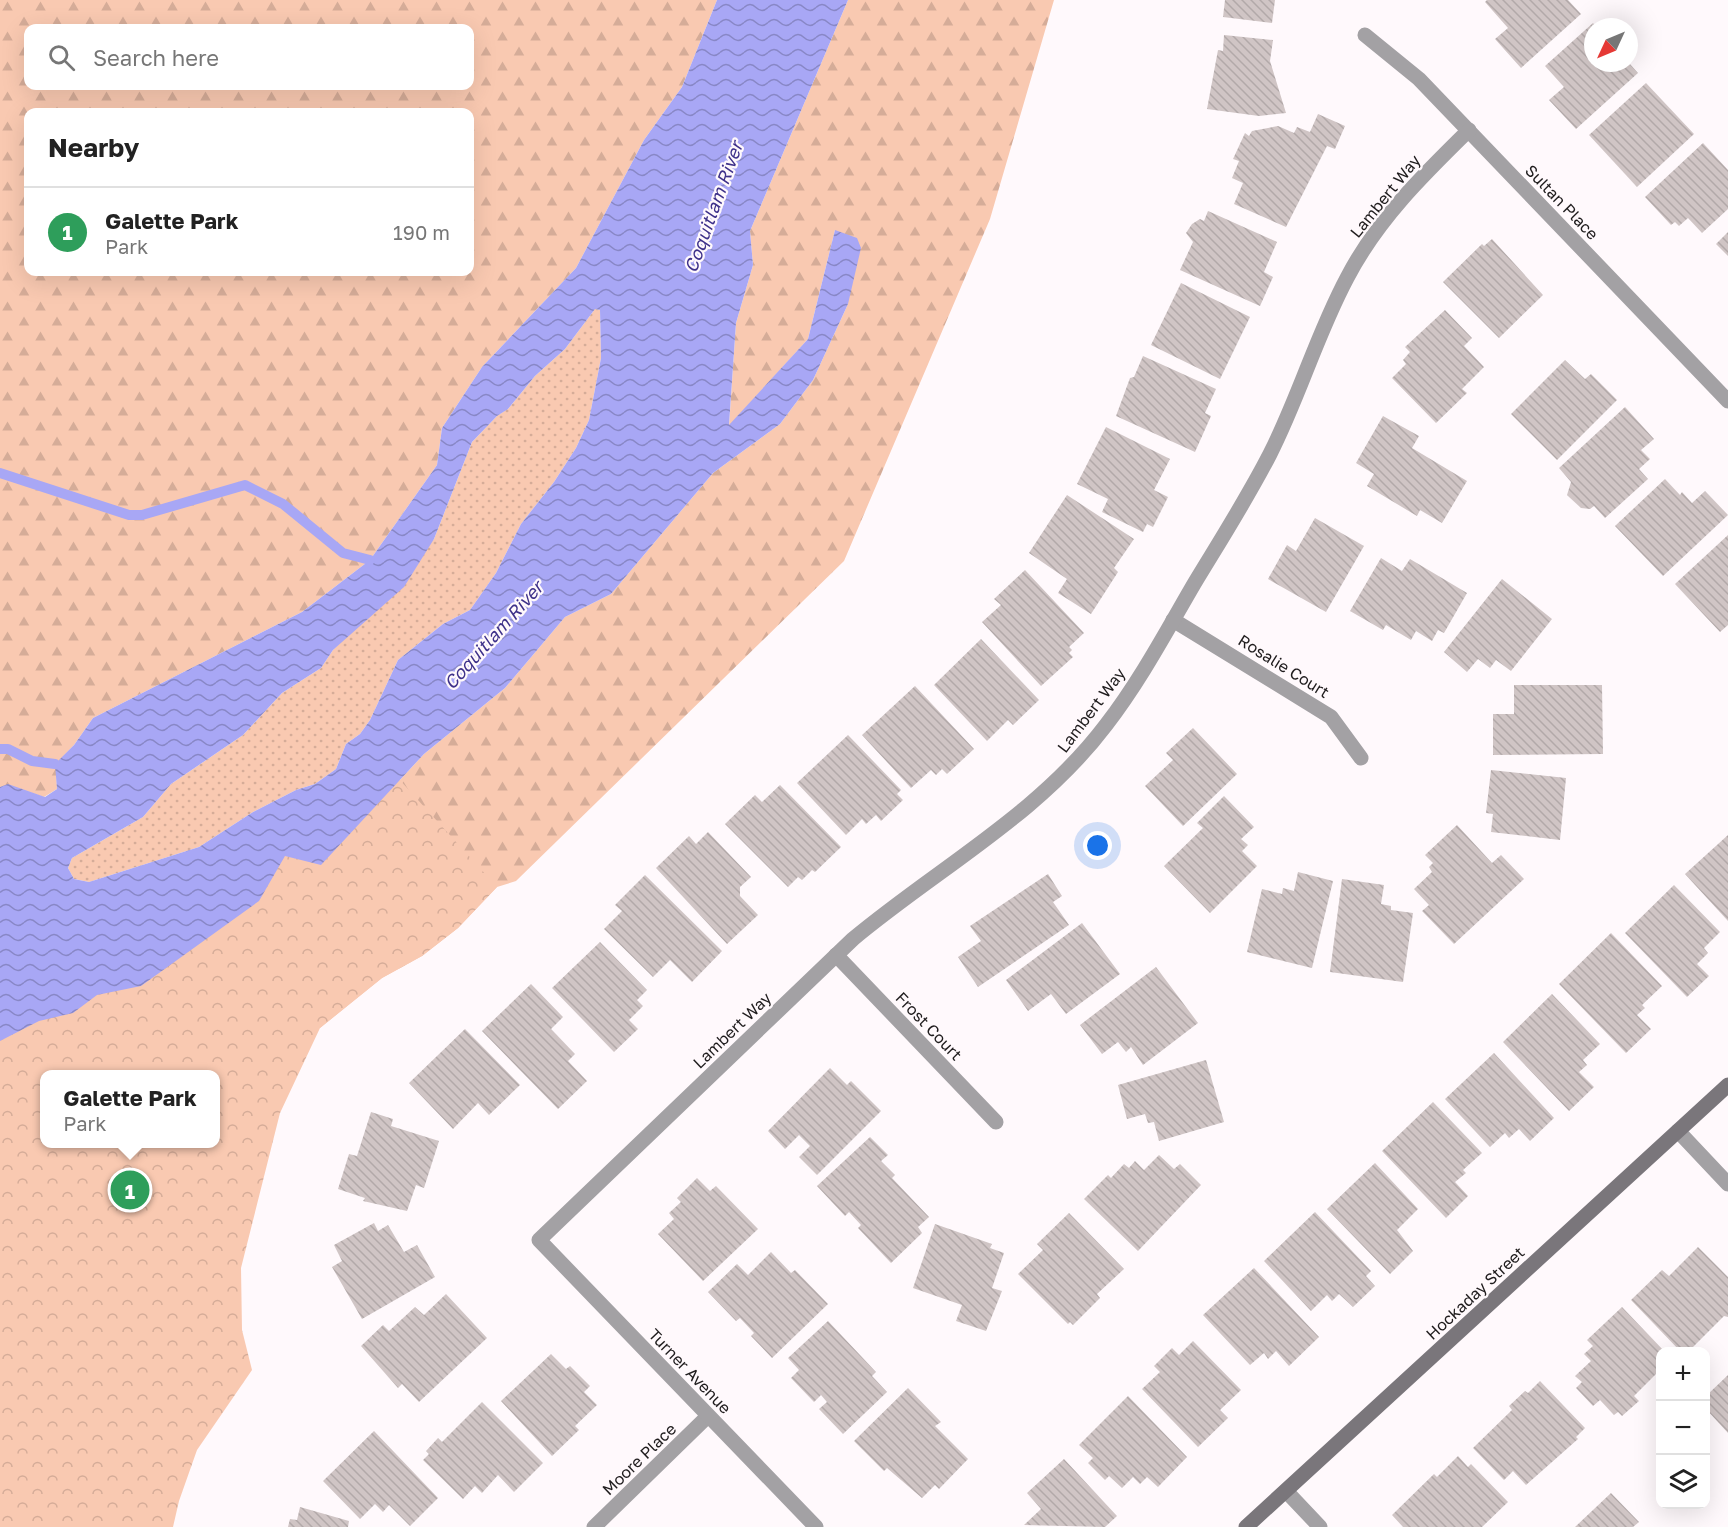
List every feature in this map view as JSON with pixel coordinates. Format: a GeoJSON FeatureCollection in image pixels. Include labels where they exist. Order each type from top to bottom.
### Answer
{"type":"FeatureCollection","features":[{"type":"Feature","properties":{"kind":"street","name":"Sultan Place"},"geometry":{"type":"LineString","coordinates":[[1365,35],[1405,66],[1469,130],[1728,401]]}},
{"type":"Feature","properties":{"kind":"street","name":"Lambert Way"},"geometry":{"type":"LineString","coordinates":[[539,1240],[836,955],[891,908],[1017,815],[1068,770],[1107,724],[1173,620],[1269,455],[1336,300],[1359,257],[1374,233],[1410,189],[1469,130]]}},
{"type":"Feature","properties":{"kind":"street","name":"Rosalie Court"},"geometry":{"type":"LineString","coordinates":[[1173,620],[1331,717],[1361,758]]}},
{"type":"Feature","properties":{"kind":"street","name":"Frost Court"},"geometry":{"type":"LineString","coordinates":[[836,955],[996,1122]]}},
{"type":"Feature","properties":{"kind":"street","name":"Hockaday Street"},"geometry":{"type":"LineString","coordinates":[[1246,1527],[1728,1085]]}},
{"type":"Feature","properties":{"kind":"street"},"geometry":{"type":"LineString","coordinates":[[1678,1131],[1728,1184]]}},
{"type":"Feature","properties":{"kind":"street","name":"Turner Avenue"},"geometry":{"type":"LineString","coordinates":[[539,1240],[816,1527]]}},
{"type":"Feature","properties":{"kind":"street","name":"Moore Place"},"geometry":{"type":"LineString","coordinates":[[594,1527],[708,1416]]}},
{"type":"Feature","properties":{"kind":"street"},"geometry":{"type":"LineString","coordinates":[[1286,1491],[1320,1527]]}},
{"type":"Feature","properties":{"kind":"green space"},"geometry":{"type":"Polygon","coordinates":[[[0,0],[717,0],[682,87],[644,140],[576,268],[482,367],[442,428],[437,465],[370,560],[302,612],[93,718],[74,745],[56,764],[57,789],[44,797],[8,785],[0,787],[0,0]]]}},
{"type":"Feature","properties":{"kind":"green space"},"geometry":{"type":"Polygon","coordinates":[[[848,0],[1054,0],[990,219],[844,561],[516,881],[497,887],[458,928],[422,956],[382,978],[320,1028],[321,865],[424,754],[505,688],[565,617],[611,594],[713,473],[780,424],[813,380],[848,304],[835,230],[808,339],[729,426],[736,323],[753,265],[750,231],[848,0]]]}},
{"type":"Feature","properties":{"kind":"green space"},"geometry":{"type":"Polygon","coordinates":[[[595,309],[600,310],[601,358],[589,420],[576,448],[554,482],[521,524],[496,573],[470,610],[443,624],[398,660],[370,720],[360,734],[346,744],[336,769],[315,784],[296,790],[253,812],[199,847],[89,882],[74,879],[68,868],[72,858],[143,817],[171,784],[243,735],[282,693],[321,668],[333,650],[434,539],[472,442],[497,416],[508,409],[535,376],[565,349],[595,309]]]}},
{"type":"Feature","properties":{"kind":"green space"},"geometry":{"type":"Polygon","coordinates":[[[398,778],[497,887],[458,928],[422,956],[382,978],[320,1028],[280,1113],[241,1268],[242,1330],[252,1370],[197,1450],[179,1501],[173,1527],[0,1527],[0,982],[398,778]]]}},
{"type":"Feature","properties":{"kind":"water","name":"Coquitlam River"},"geometry":{"type":"Polygon","coordinates":[[[717,0],[848,0],[750,231],[753,265],[736,323],[729,425],[808,339],[835,230],[857,238],[861,248],[848,304],[813,380],[780,424],[713,473],[611,594],[565,617],[505,688],[424,754],[321,865],[285,856],[259,901],[141,986],[97,995],[73,1013],[39,1021],[0,1041],[0,787],[8,784],[45,797],[57,789],[55,764],[74,745],[93,718],[302,612],[370,560],[437,465],[442,428],[482,367],[576,268],[644,140],[682,87],[717,0]],[[595,309],[565,349],[535,376],[508,409],[497,416],[472,442],[434,539],[404,587],[333,650],[321,668],[282,693],[243,735],[171,784],[143,817],[72,858],[68,868],[74,879],[89,882],[199,847],[253,812],[296,790],[315,784],[336,769],[346,744],[360,734],[370,720],[398,660],[443,624],[470,610],[496,573],[521,524],[554,482],[576,448],[589,420],[601,358],[600,310],[595,309]]]}},
{"type":"Feature","properties":{"kind":"building"},"geometry":{"type":"Polygon","coordinates":[[[1225,0],[1275,0],[1272,23],[1223,17],[1225,0]]]}},
{"type":"Feature","properties":{"kind":"building"},"geometry":{"type":"Polygon","coordinates":[[[1487,0],[1568,0],[1581,14],[1521,68],[1495,39],[1508,28],[1485,2],[1487,0]]]}},
{"type":"Feature","properties":{"kind":"building"},"geometry":{"type":"Polygon","coordinates":[[[1584,31],[1584,72],[1638,73],[1576,129],[1549,100],[1564,87],[1545,66],[1584,31]]]}},
{"type":"Feature","properties":{"kind":"building"},"geometry":{"type":"Polygon","coordinates":[[[1224,35],[1273,40],[1270,61],[1286,113],[1259,116],[1207,109],[1218,50],[1223,51],[1224,35]]]}},
{"type":"Feature","properties":{"kind":"building"},"geometry":{"type":"Polygon","coordinates":[[[1646,83],[1694,134],[1637,187],[1589,135],[1646,83]]]}},
{"type":"Feature","properties":{"kind":"building"},"geometry":{"type":"Polygon","coordinates":[[[1318,114],[1345,126],[1335,149],[1327,146],[1286,227],[1234,204],[1243,183],[1232,178],[1239,161],[1233,159],[1245,133],[1249,136],[1252,131],[1278,126],[1294,133],[1297,127],[1310,132],[1318,114]]]}},
{"type":"Feature","properties":{"kind":"building"},"geometry":{"type":"Polygon","coordinates":[[[1703,143],[1728,170],[1728,209],[1702,233],[1688,218],[1679,226],[1675,222],[1671,225],[1645,197],[1703,143]]]}},
{"type":"Feature","properties":{"kind":"building"},"geometry":{"type":"Polygon","coordinates":[[[1208,211],[1277,242],[1264,272],[1273,277],[1260,306],[1180,270],[1193,242],[1186,233],[1192,224],[1200,219],[1204,221],[1208,211]]]}},
{"type":"Feature","properties":{"kind":"building"},"geometry":{"type":"Polygon","coordinates":[[[1728,232],[1728,256],[1716,244],[1728,232]]]}},
{"type":"Feature","properties":{"kind":"building"},"geometry":{"type":"Polygon","coordinates":[[[1492,239],[1543,295],[1499,338],[1443,282],[1482,244],[1484,246],[1492,239]]]}},
{"type":"Feature","properties":{"kind":"building"},"geometry":{"type":"Polygon","coordinates":[[[1181,283],[1250,317],[1220,379],[1151,345],[1181,283]]]}},
{"type":"Feature","properties":{"kind":"building"},"geometry":{"type":"Polygon","coordinates":[[[1445,310],[1472,338],[1464,346],[1484,367],[1462,389],[1467,393],[1436,423],[1392,378],[1406,364],[1403,360],[1410,352],[1405,347],[1445,310]]]}},
{"type":"Feature","properties":{"kind":"building"},"geometry":{"type":"Polygon","coordinates":[[[1143,356],[1216,389],[1205,413],[1211,416],[1195,452],[1116,416],[1130,378],[1134,377],[1143,356]]]}},
{"type":"Feature","properties":{"kind":"building"},"geometry":{"type":"Polygon","coordinates":[[[1565,360],[1585,379],[1591,374],[1617,400],[1557,460],[1511,414],[1565,360]]]}},
{"type":"Feature","properties":{"kind":"building"},"geometry":{"type":"Polygon","coordinates":[[[1625,407],[1654,439],[1641,450],[1650,459],[1639,469],[1648,479],[1605,518],[1594,506],[1590,509],[1581,508],[1567,495],[1571,482],[1559,468],[1625,407]]]}},
{"type":"Feature","properties":{"kind":"building"},"geometry":{"type":"Polygon","coordinates":[[[1383,416],[1419,436],[1412,448],[1467,481],[1442,523],[1420,510],[1417,516],[1367,486],[1374,474],[1356,463],[1383,416]]]}},
{"type":"Feature","properties":{"kind":"building"},"geometry":{"type":"Polygon","coordinates":[[[1106,427],[1170,459],[1154,490],[1168,497],[1153,527],[1147,524],[1143,532],[1102,512],[1108,499],[1077,484],[1106,427]]]}},
{"type":"Feature","properties":{"kind":"building"},"geometry":{"type":"Polygon","coordinates":[[[1665,479],[1680,495],[1682,492],[1692,503],[1705,491],[1728,515],[1663,576],[1615,526],[1665,479]]]}},
{"type":"Feature","properties":{"kind":"building"},"geometry":{"type":"Polygon","coordinates":[[[1067,495],[1134,539],[1114,568],[1118,572],[1091,614],[1058,593],[1067,579],[1029,553],[1067,495]]]}},
{"type":"Feature","properties":{"kind":"building"},"geometry":{"type":"Polygon","coordinates":[[[1315,518],[1364,546],[1326,612],[1268,579],[1287,545],[1296,551],[1315,518]]]}},
{"type":"Feature","properties":{"kind":"building"},"geometry":{"type":"Polygon","coordinates":[[[1728,535],[1728,625],[1720,632],[1675,584],[1728,535]]]}},
{"type":"Feature","properties":{"kind":"building"},"geometry":{"type":"Polygon","coordinates":[[[1381,558],[1402,571],[1410,559],[1467,593],[1444,633],[1438,630],[1432,641],[1416,631],[1411,640],[1386,625],[1383,630],[1350,611],[1381,558]]]}},
{"type":"Feature","properties":{"kind":"building"},"geometry":{"type":"Polygon","coordinates":[[[1025,570],[1084,633],[1069,647],[1072,650],[1069,653],[1073,657],[1041,686],[982,622],[1001,605],[994,599],[1025,570]]]}},
{"type":"Feature","properties":{"kind":"building"},"geometry":{"type":"Polygon","coordinates":[[[1502,579],[1552,619],[1511,671],[1496,660],[1490,668],[1478,659],[1467,672],[1444,652],[1502,579]]]}},
{"type":"Feature","properties":{"kind":"building"},"geometry":{"type":"Polygon","coordinates":[[[981,639],[1039,700],[1013,725],[1008,720],[987,741],[934,685],[981,639]]]}},
{"type":"Feature","properties":{"kind":"building"},"geometry":{"type":"Polygon","coordinates":[[[1514,685],[1602,685],[1603,754],[1493,755],[1493,714],[1514,714],[1514,685]]]}},
{"type":"Feature","properties":{"kind":"building"},"geometry":{"type":"Polygon","coordinates":[[[915,686],[974,749],[947,774],[942,769],[936,775],[931,770],[911,788],[862,735],[915,686]]]}},
{"type":"Feature","properties":{"kind":"building"},"geometry":{"type":"Polygon","coordinates":[[[1193,728],[1237,774],[1183,826],[1145,786],[1173,760],[1166,753],[1193,728]]]}},
{"type":"Feature","properties":{"kind":"building"},"geometry":{"type":"Polygon","coordinates":[[[848,735],[901,790],[897,794],[903,800],[881,821],[876,815],[866,824],[862,819],[846,835],[797,783],[848,735]]]}},
{"type":"Feature","properties":{"kind":"building"},"geometry":{"type":"Polygon","coordinates":[[[1491,770],[1566,778],[1560,840],[1491,832],[1493,814],[1486,813],[1491,770]]]}},
{"type":"Feature","properties":{"kind":"building"},"geometry":{"type":"Polygon","coordinates":[[[780,785],[841,847],[815,872],[812,870],[802,880],[798,877],[788,887],[725,824],[755,795],[762,802],[780,785]]]}},
{"type":"Feature","properties":{"kind":"building"},"geometry":{"type":"Polygon","coordinates":[[[1224,796],[1254,827],[1241,839],[1248,845],[1242,851],[1257,866],[1210,913],[1164,866],[1203,828],[1197,823],[1224,796]]]}},
{"type":"Feature","properties":{"kind":"building"},"geometry":{"type":"Polygon","coordinates":[[[1457,825],[1492,863],[1501,855],[1524,879],[1454,944],[1422,911],[1429,905],[1414,889],[1432,872],[1429,867],[1433,863],[1425,855],[1457,825]]]}},
{"type":"Feature","properties":{"kind":"building"},"geometry":{"type":"Polygon","coordinates":[[[708,832],[751,877],[740,887],[740,896],[758,915],[727,944],[656,868],[689,836],[696,844],[708,832]]]}},
{"type":"Feature","properties":{"kind":"building"},"geometry":{"type":"Polygon","coordinates":[[[1728,835],[1728,921],[1685,874],[1728,835]]]}},
{"type":"Feature","properties":{"kind":"building"},"geometry":{"type":"Polygon","coordinates":[[[1298,872],[1333,881],[1312,968],[1247,952],[1262,889],[1282,894],[1283,888],[1294,891],[1298,872]]]}},
{"type":"Feature","properties":{"kind":"building"},"geometry":{"type":"Polygon","coordinates":[[[1048,874],[1062,896],[1053,902],[1069,925],[978,987],[958,957],[981,941],[970,926],[1048,874]]]}},
{"type":"Feature","properties":{"kind":"building"},"geometry":{"type":"Polygon","coordinates":[[[645,875],[722,951],[692,982],[670,960],[653,977],[604,929],[622,911],[615,905],[645,875]]]}},
{"type":"Feature","properties":{"kind":"building"},"geometry":{"type":"Polygon","coordinates":[[[1342,879],[1384,885],[1381,904],[1391,906],[1391,910],[1413,913],[1403,982],[1330,972],[1342,879]]]}},
{"type":"Feature","properties":{"kind":"building"},"geometry":{"type":"Polygon","coordinates":[[[1674,885],[1720,932],[1704,948],[1708,953],[1697,964],[1709,976],[1687,997],[1625,933],[1674,885]]]}},
{"type":"Feature","properties":{"kind":"building"},"geometry":{"type":"Polygon","coordinates":[[[1082,923],[1120,974],[1066,1014],[1051,994],[1028,1011],[1006,980],[1082,923]]]}},
{"type":"Feature","properties":{"kind":"building"},"geometry":{"type":"Polygon","coordinates":[[[1611,933],[1662,986],[1642,1005],[1645,1008],[1637,1015],[1651,1029],[1626,1053],[1559,984],[1611,933]]]}},
{"type":"Feature","properties":{"kind":"building"},"geometry":{"type":"Polygon","coordinates":[[[600,942],[647,990],[637,1000],[643,1006],[629,1020],[638,1029],[614,1052],[552,988],[600,942]]]}},
{"type":"Feature","properties":{"kind":"building"},"geometry":{"type":"Polygon","coordinates":[[[1156,967],[1198,1023],[1143,1065],[1131,1047],[1126,1052],[1118,1042],[1102,1054],[1080,1025],[1156,967]]]}},
{"type":"Feature","properties":{"kind":"building"},"geometry":{"type":"Polygon","coordinates":[[[531,984],[563,1017],[551,1029],[575,1054],[568,1061],[587,1081],[558,1109],[482,1031],[531,984]]]}},
{"type":"Feature","properties":{"kind":"building"},"geometry":{"type":"Polygon","coordinates":[[[1552,994],[1600,1044],[1583,1060],[1587,1065],[1579,1072],[1594,1087],[1569,1111],[1503,1042],[1552,994]]]}},
{"type":"Feature","properties":{"kind":"building"},"geometry":{"type":"Polygon","coordinates":[[[465,1029],[520,1085],[489,1115],[478,1103],[453,1129],[409,1083],[465,1029]]]}},
{"type":"Feature","properties":{"kind":"building"},"geometry":{"type":"Polygon","coordinates":[[[1494,1053],[1554,1118],[1530,1141],[1519,1129],[1509,1138],[1505,1133],[1490,1147],[1445,1099],[1494,1053]]]}},
{"type":"Feature","properties":{"kind":"building"},"geometry":{"type":"Polygon","coordinates":[[[1206,1060],[1224,1122],[1159,1141],[1154,1122],[1148,1123],[1145,1114],[1127,1119],[1118,1085],[1206,1060]]]}},
{"type":"Feature","properties":{"kind":"building"},"geometry":{"type":"Polygon","coordinates":[[[830,1068],[847,1085],[851,1081],[881,1111],[817,1175],[799,1157],[810,1146],[799,1135],[785,1149],[768,1131],[830,1068]]]}},
{"type":"Feature","properties":{"kind":"building"},"geometry":{"type":"Polygon","coordinates":[[[1433,1102],[1482,1153],[1463,1170],[1466,1173],[1455,1182],[1468,1196],[1446,1218],[1382,1151],[1433,1102]]]}},
{"type":"Feature","properties":{"kind":"building"},"geometry":{"type":"Polygon","coordinates":[[[371,1112],[393,1119],[391,1126],[439,1141],[424,1188],[416,1185],[407,1211],[363,1201],[365,1198],[338,1189],[349,1154],[357,1156],[371,1112]]]}},
{"type":"Feature","properties":{"kind":"building"},"geometry":{"type":"Polygon","coordinates":[[[870,1137],[888,1155],[881,1161],[895,1175],[892,1178],[929,1217],[918,1227],[922,1233],[891,1263],[858,1228],[861,1225],[849,1212],[845,1216],[817,1186],[870,1137]]]}},
{"type":"Feature","properties":{"kind":"building"},"geometry":{"type":"Polygon","coordinates":[[[1159,1155],[1174,1169],[1180,1164],[1201,1185],[1138,1251],[1084,1199],[1108,1175],[1111,1178],[1124,1164],[1129,1168],[1135,1161],[1144,1170],[1159,1155]]]}},
{"type":"Feature","properties":{"kind":"building"},"geometry":{"type":"Polygon","coordinates":[[[1375,1163],[1418,1209],[1397,1230],[1413,1251],[1390,1274],[1327,1209],[1375,1163]]]}},
{"type":"Feature","properties":{"kind":"building"},"geometry":{"type":"Polygon","coordinates":[[[697,1178],[710,1191],[716,1186],[758,1229],[703,1281],[658,1234],[674,1219],[669,1213],[681,1202],[677,1198],[697,1178]]]}},
{"type":"Feature","properties":{"kind":"building"},"geometry":{"type":"Polygon","coordinates":[[[1315,1212],[1371,1271],[1366,1276],[1375,1286],[1353,1307],[1339,1294],[1332,1301],[1327,1295],[1311,1311],[1264,1261],[1315,1212]]]}},
{"type":"Feature","properties":{"kind":"building"},"geometry":{"type":"Polygon","coordinates":[[[1069,1213],[1124,1269],[1097,1294],[1100,1298],[1073,1325],[1070,1322],[1068,1324],[1018,1274],[1043,1250],[1037,1244],[1069,1213]]]}},
{"type":"Feature","properties":{"kind":"building"},"geometry":{"type":"Polygon","coordinates":[[[374,1223],[378,1231],[388,1225],[404,1252],[417,1245],[435,1277],[362,1319],[332,1267],[342,1261],[334,1245],[374,1223]]]}},
{"type":"Feature","properties":{"kind":"building"},"geometry":{"type":"Polygon","coordinates":[[[935,1224],[992,1244],[990,1248],[1004,1253],[992,1288],[1002,1291],[986,1331],[956,1321],[962,1305],[913,1288],[935,1224]]]}},
{"type":"Feature","properties":{"kind":"building"},"geometry":{"type":"Polygon","coordinates":[[[1698,1247],[1728,1277],[1728,1317],[1724,1316],[1693,1347],[1676,1347],[1631,1300],[1662,1270],[1669,1276],[1698,1247]]]}},
{"type":"Feature","properties":{"kind":"building"},"geometry":{"type":"Polygon","coordinates":[[[771,1252],[791,1273],[795,1270],[828,1304],[772,1358],[751,1336],[754,1333],[740,1318],[736,1321],[708,1292],[737,1264],[748,1275],[771,1252]]]}},
{"type":"Feature","properties":{"kind":"building"},"geometry":{"type":"Polygon","coordinates":[[[1254,1268],[1319,1337],[1289,1366],[1276,1351],[1268,1359],[1264,1353],[1250,1365],[1203,1315],[1254,1268]]]}},
{"type":"Feature","properties":{"kind":"building"},"geometry":{"type":"Polygon","coordinates":[[[446,1294],[487,1338],[419,1402],[402,1384],[398,1388],[361,1346],[383,1325],[389,1331],[415,1307],[424,1315],[446,1294]]]}},
{"type":"Feature","properties":{"kind":"building"},"geometry":{"type":"Polygon","coordinates":[[[1622,1307],[1660,1347],[1656,1347],[1656,1374],[1634,1396],[1639,1401],[1622,1416],[1618,1412],[1614,1415],[1600,1400],[1593,1406],[1576,1388],[1582,1382],[1575,1376],[1591,1361],[1584,1354],[1593,1346],[1587,1340],[1622,1307]]]}},
{"type":"Feature","properties":{"kind":"building"},"geometry":{"type":"Polygon","coordinates":[[[828,1321],[876,1372],[872,1376],[887,1392],[843,1434],[819,1409],[827,1402],[821,1395],[814,1402],[791,1378],[799,1370],[788,1358],[828,1321]]]}},
{"type":"Feature","properties":{"kind":"building"},"geometry":{"type":"Polygon","coordinates":[[[1193,1341],[1241,1390],[1220,1410],[1228,1418],[1198,1447],[1142,1389],[1160,1372],[1154,1366],[1172,1348],[1179,1355],[1193,1341]]]}},
{"type":"Feature","properties":{"kind":"building"},"geometry":{"type":"Polygon","coordinates":[[[551,1354],[566,1369],[570,1366],[590,1386],[584,1392],[597,1405],[575,1426],[579,1430],[552,1456],[501,1401],[551,1354]]]}},
{"type":"Feature","properties":{"kind":"building"},"geometry":{"type":"Polygon","coordinates":[[[1728,1375],[1728,1433],[1710,1413],[1710,1392],[1728,1375]]]}},
{"type":"Feature","properties":{"kind":"building"},"geometry":{"type":"Polygon","coordinates":[[[1540,1381],[1585,1428],[1576,1437],[1578,1439],[1526,1485],[1513,1471],[1504,1480],[1473,1448],[1512,1410],[1509,1406],[1525,1391],[1528,1393],[1540,1381]]]}},
{"type":"Feature","properties":{"kind":"building"},"geometry":{"type":"Polygon","coordinates":[[[908,1388],[941,1422],[935,1426],[968,1459],[939,1489],[935,1485],[922,1498],[887,1468],[884,1471],[854,1441],[908,1388]]]}},
{"type":"Feature","properties":{"kind":"building"},"geometry":{"type":"Polygon","coordinates":[[[1128,1396],[1187,1457],[1158,1487],[1147,1477],[1140,1484],[1133,1477],[1122,1488],[1109,1476],[1105,1480],[1088,1463],[1093,1458],[1079,1445],[1128,1396]]]}},
{"type":"Feature","properties":{"kind":"building"},"geometry":{"type":"Polygon","coordinates":[[[482,1402],[543,1463],[514,1492],[498,1475],[482,1493],[475,1486],[463,1499],[423,1460],[429,1454],[426,1451],[438,1438],[442,1442],[482,1402]]]}},
{"type":"Feature","properties":{"kind":"building"},"geometry":{"type":"Polygon","coordinates":[[[374,1431],[438,1498],[410,1526],[389,1505],[383,1512],[375,1504],[360,1519],[323,1481],[374,1431]]]}},
{"type":"Feature","properties":{"kind":"building"},"geometry":{"type":"Polygon","coordinates":[[[1458,1456],[1468,1467],[1471,1464],[1508,1502],[1482,1527],[1403,1527],[1392,1515],[1434,1474],[1437,1477],[1458,1456]]]}},
{"type":"Feature","properties":{"kind":"building"},"geometry":{"type":"Polygon","coordinates":[[[1064,1459],[1117,1516],[1105,1527],[1024,1525],[1041,1509],[1027,1493],[1064,1459]]]}},
{"type":"Feature","properties":{"kind":"building"},"geometry":{"type":"Polygon","coordinates":[[[1611,1493],[1639,1522],[1633,1527],[1575,1527],[1611,1493]]]}},
{"type":"Feature","properties":{"kind":"building"},"geometry":{"type":"Polygon","coordinates":[[[300,1507],[349,1521],[348,1527],[288,1527],[290,1519],[297,1520],[300,1507]]]}},
{"type":"Feature","properties":{"kind":"waterway"},"geometry":{"type":"LineString","coordinates":[[0,473],[129,515],[142,515],[245,485],[283,504],[343,553],[370,560]]}},
{"type":"Feature","properties":{"kind":"waterway"},"geometry":{"type":"LineString","coordinates":[[0,749],[8,749],[32,761],[55,764]]}},
{"type":"Feature","properties":{"kind":"place","name":"Galette Park"},"geometry":{"type":"Point","coordinates":[130,1190]}}]}
